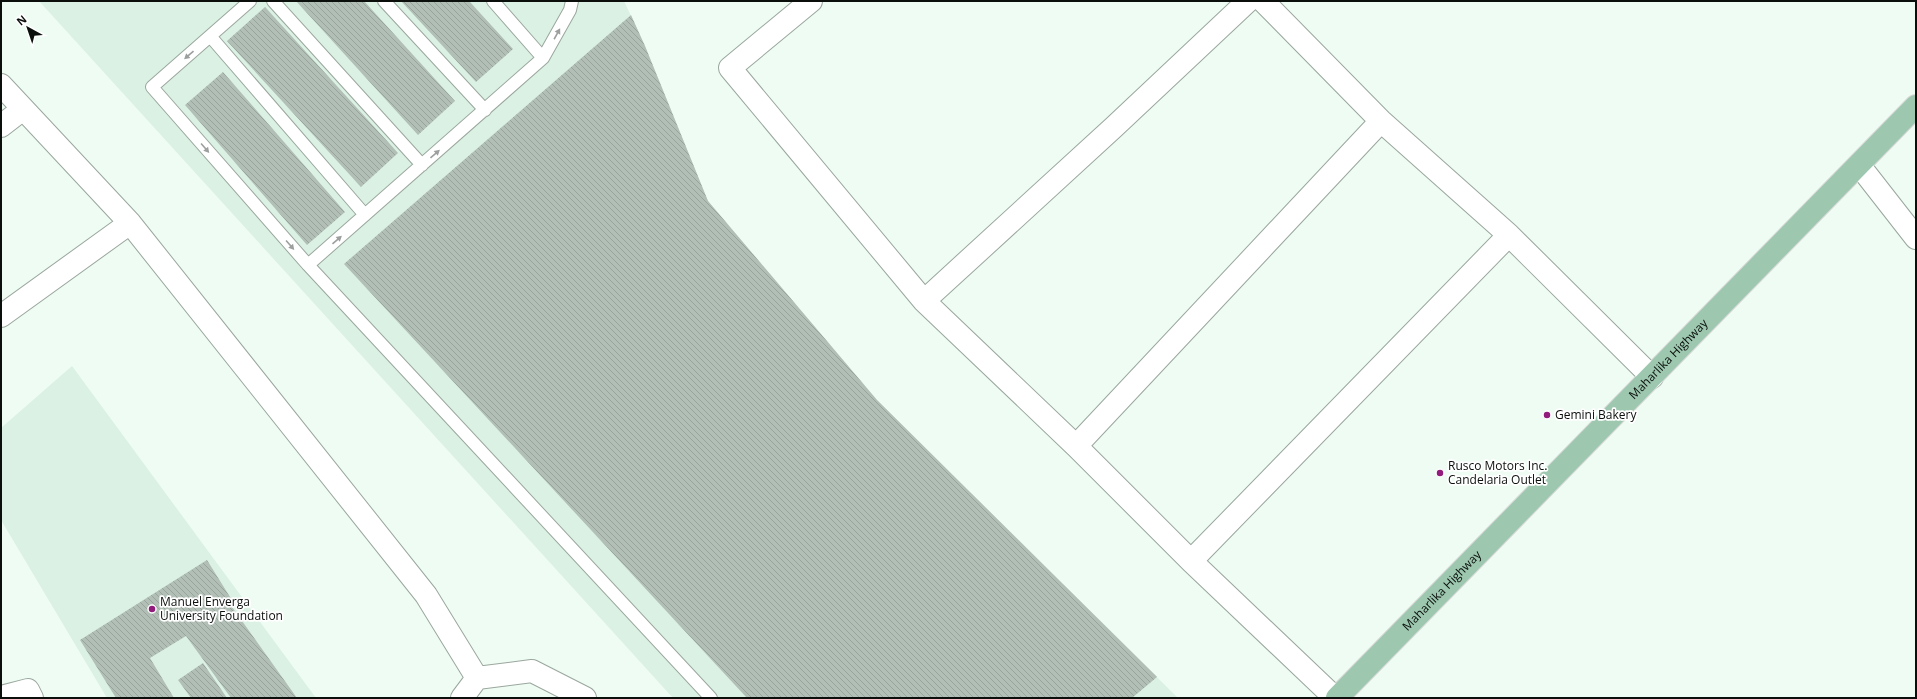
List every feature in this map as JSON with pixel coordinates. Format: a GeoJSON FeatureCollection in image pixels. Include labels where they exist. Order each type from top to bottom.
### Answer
{"type":"FeatureCollection","features":[{"type":"Feature","properties":{"kind":"main road","name":"Maharlika Highway"},"geometry":{"type":"LineString","coordinates":[[1336,698],[1916,106]]}},
{"type":"Feature","properties":{"kind":"street"},"geometry":{"type":"LineString","coordinates":[[811,1],[730,68],[924,301],[1076,446],[1191,561],[1336,698]]}},
{"type":"Feature","properties":{"kind":"street"},"geometry":{"type":"LineString","coordinates":[[924,301],[1108,133],[1248,1]]}},
{"type":"Feature","properties":{"kind":"street"},"geometry":{"type":"LineString","coordinates":[[1263,1],[1381,121],[1509,235],[1652,377]]}},
{"type":"Feature","properties":{"kind":"street"},"geometry":{"type":"LineString","coordinates":[[1,85],[130,223],[426,596],[477,678]]}},
{"type":"Feature","properties":{"kind":"street"},"geometry":{"type":"LineString","coordinates":[[1,126],[23,109]]}},
{"type":"Feature","properties":{"kind":"street"},"geometry":{"type":"LineString","coordinates":[[1076,446],[1381,121]]}},
{"type":"Feature","properties":{"kind":"street"},"geometry":{"type":"LineString","coordinates":[[1859,164],[1916,238]]}},
{"type":"Feature","properties":{"kind":"street"},"geometry":{"type":"LineString","coordinates":[[1,316],[130,223]]}},
{"type":"Feature","properties":{"kind":"street"},"geometry":{"type":"LineString","coordinates":[[1191,561],[1509,235]]}},
{"type":"Feature","properties":{"kind":"street"},"geometry":{"type":"LineString","coordinates":[[462,698],[477,678],[532,671],[585,698]]}},
{"type":"Feature","properties":{"kind":"street"},"geometry":{"type":"LineString","coordinates":[[1,697],[28,690],[32,698]]}},
{"type":"Feature","properties":{"kind":"lane"},"geometry":{"type":"LineString","coordinates":[[250,1],[152,87],[308,265],[711,698]]}},
{"type":"Feature","properties":{"kind":"lane"},"geometry":{"type":"LineString","coordinates":[[273,1],[422,165]]}},
{"type":"Feature","properties":{"kind":"lane"},"geometry":{"type":"LineString","coordinates":[[384,1],[485,110]]}},
{"type":"Feature","properties":{"kind":"lane"},"geometry":{"type":"LineString","coordinates":[[493,1],[543,58]]}},
{"type":"Feature","properties":{"kind":"lane"},"geometry":{"type":"LineString","coordinates":[[308,265],[543,58],[570,10],[572,1]]}},
{"type":"Feature","properties":{"kind":"lane"},"geometry":{"type":"LineString","coordinates":[[210,36],[365,215]]}},
{"type":"Feature","properties":{"kind":"shaded area"},"geometry":{"type":"Polygon","coordinates":[[[39,1],[624,1],[645,46],[708,201],[877,400],[1178,698],[673,698],[39,1]]]}},
{"type":"Feature","properties":{"kind":"shaded area","name":"Manuel Enverga University Foundation"},"geometry":{"type":"Polygon","coordinates":[[[72,366],[316,698],[107,698],[1,520],[1,428],[72,366]]]}},
{"type":"Feature","properties":{"kind":"building"},"geometry":{"type":"Polygon","coordinates":[[[296,1],[364,1],[455,101],[418,135],[296,1]]]}},
{"type":"Feature","properties":{"kind":"building"},"geometry":{"type":"Polygon","coordinates":[[[401,1],[469,1],[513,49],[476,82],[401,1]]]}},
{"type":"Feature","properties":{"kind":"building"},"geometry":{"type":"Polygon","coordinates":[[[265,7],[398,153],[361,187],[227,41],[265,7]]]}},
{"type":"Feature","properties":{"kind":"building"},"geometry":{"type":"Polygon","coordinates":[[[631,15],[708,201],[877,400],[1157,677],[1132,698],[747,698],[344,264],[631,15]]]}},
{"type":"Feature","properties":{"kind":"building"},"geometry":{"type":"Polygon","coordinates":[[[223,72],[345,212],[307,245],[185,105],[223,72]]]}},
{"type":"Feature","properties":{"kind":"building"},"geometry":{"type":"Polygon","coordinates":[[[207,560],[235,605],[232,607],[297,698],[231,698],[186,636],[150,658],[174,698],[116,698],[80,640],[207,560]]]}},
{"type":"Feature","properties":{"kind":"building"},"geometry":{"type":"Polygon","coordinates":[[[203,663],[227,698],[191,698],[178,680],[203,663]]]}},
{"type":"Feature","properties":{"kind":"place","name":"Gemini Bakery"},"geometry":{"type":"Point","coordinates":[1547,415]}},
{"type":"Feature","properties":{"kind":"place","name":"Rusco Motors Inc. Candelaria Outlet"},"geometry":{"type":"Point","coordinates":[1440,473]}},
{"type":"Feature","properties":{"kind":"place","name":"Manuel Enverga University Foundation"},"geometry":{"type":"Point","coordinates":[152,609]}}]}
